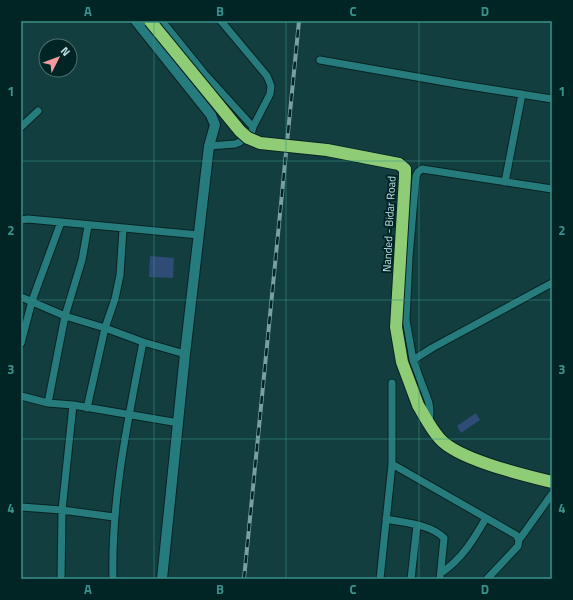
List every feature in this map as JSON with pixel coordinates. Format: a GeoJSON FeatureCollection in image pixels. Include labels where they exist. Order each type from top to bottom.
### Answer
{"type":"FeatureCollection","features":[{"type":"Feature","properties":{"kind":"highway","name":"Nanded - Bidar Road"},"geometry":{"type":"LineString","coordinates":[[150,21],[235,125],[248,138],[260,143],[327,150],[400,164],[405,169],[396,327],[402,362],[418,405],[429,424],[441,440],[462,455],[512,472],[552,482]]}},
{"type":"Feature","properties":{"kind":"street"},"geometry":{"type":"LineString","coordinates":[[136,21],[211,115],[215,126],[209,146],[185,354],[162,579]]}},
{"type":"Feature","properties":{"kind":"street"},"geometry":{"type":"LineString","coordinates":[[162,21],[204,73],[253,127]]}},
{"type":"Feature","properties":{"kind":"street"},"geometry":{"type":"LineString","coordinates":[[209,146],[235,144],[240,142],[252,130],[270,94],[271,86],[267,76],[221,21]]}},
{"type":"Feature","properties":{"kind":"street"},"geometry":{"type":"LineString","coordinates":[[320,60],[552,99]]}},
{"type":"Feature","properties":{"kind":"street"},"geometry":{"type":"LineString","coordinates":[[506,182],[522,94]]}},
{"type":"Feature","properties":{"kind":"street"},"geometry":{"type":"LineString","coordinates":[[21,127],[38,111]]}},
{"type":"Feature","properties":{"kind":"street"},"geometry":{"type":"LineString","coordinates":[[429,424],[429,403],[413,360],[406,320],[409,257],[416,176],[418,172],[422,169],[552,188]]}},
{"type":"Feature","properties":{"kind":"street"},"geometry":{"type":"LineString","coordinates":[[21,220],[28,219],[88,226],[199,235]]}},
{"type":"Feature","properties":{"kind":"street"},"geometry":{"type":"LineString","coordinates":[[21,343],[32,301],[60,222]]}},
{"type":"Feature","properties":{"kind":"street"},"geometry":{"type":"LineString","coordinates":[[48,403],[65,316],[82,260],[88,226]]}},
{"type":"Feature","properties":{"kind":"street"},"geometry":{"type":"LineString","coordinates":[[87,408],[105,328],[115,298],[120,275],[123,229]]}},
{"type":"Feature","properties":{"kind":"street"},"geometry":{"type":"LineString","coordinates":[[413,360],[552,282]]}},
{"type":"Feature","properties":{"kind":"street"},"geometry":{"type":"LineString","coordinates":[[21,297],[65,316],[105,328],[143,342],[185,354]]}},
{"type":"Feature","properties":{"kind":"street"},"geometry":{"type":"LineString","coordinates":[[113,579],[112,551],[114,516],[129,415],[143,342]]}},
{"type":"Feature","properties":{"kind":"street"},"geometry":{"type":"LineString","coordinates":[[380,579],[392,464],[392,383]]}},
{"type":"Feature","properties":{"kind":"street"},"geometry":{"type":"LineString","coordinates":[[21,396],[48,403],[73,405],[179,423]]}},
{"type":"Feature","properties":{"kind":"street"},"geometry":{"type":"LineString","coordinates":[[61,579],[62,510],[73,405]]}},
{"type":"Feature","properties":{"kind":"street"},"geometry":{"type":"LineString","coordinates":[[392,464],[516,535],[519,540]]}},
{"type":"Feature","properties":{"kind":"street"},"geometry":{"type":"LineString","coordinates":[[487,579],[518,546],[519,540],[552,494]]}},
{"type":"Feature","properties":{"kind":"street"},"geometry":{"type":"LineString","coordinates":[[21,507],[114,516]]}},
{"type":"Feature","properties":{"kind":"street"},"geometry":{"type":"LineString","coordinates":[[441,576],[458,560],[475,537],[486,518]]}},
{"type":"Feature","properties":{"kind":"street"},"geometry":{"type":"LineString","coordinates":[[386,519],[417,525],[438,532],[444,538],[441,576]]}},
{"type":"Feature","properties":{"kind":"street"},"geometry":{"type":"LineString","coordinates":[[411,579],[417,525]]}},
{"type":"Feature","properties":{"kind":"building"},"geometry":{"type":"Polygon","coordinates":[[[150,256],[174,258],[173,278],[149,277],[150,256]]]}},
{"type":"Feature","properties":{"kind":"building"},"geometry":{"type":"Polygon","coordinates":[[[476,413],[480,420],[461,433],[457,426],[476,413]]]}},
{"type":"Feature","properties":{"kind":"railway"},"geometry":{"type":"LineString","coordinates":[[244,579],[299,21]]}}]}
